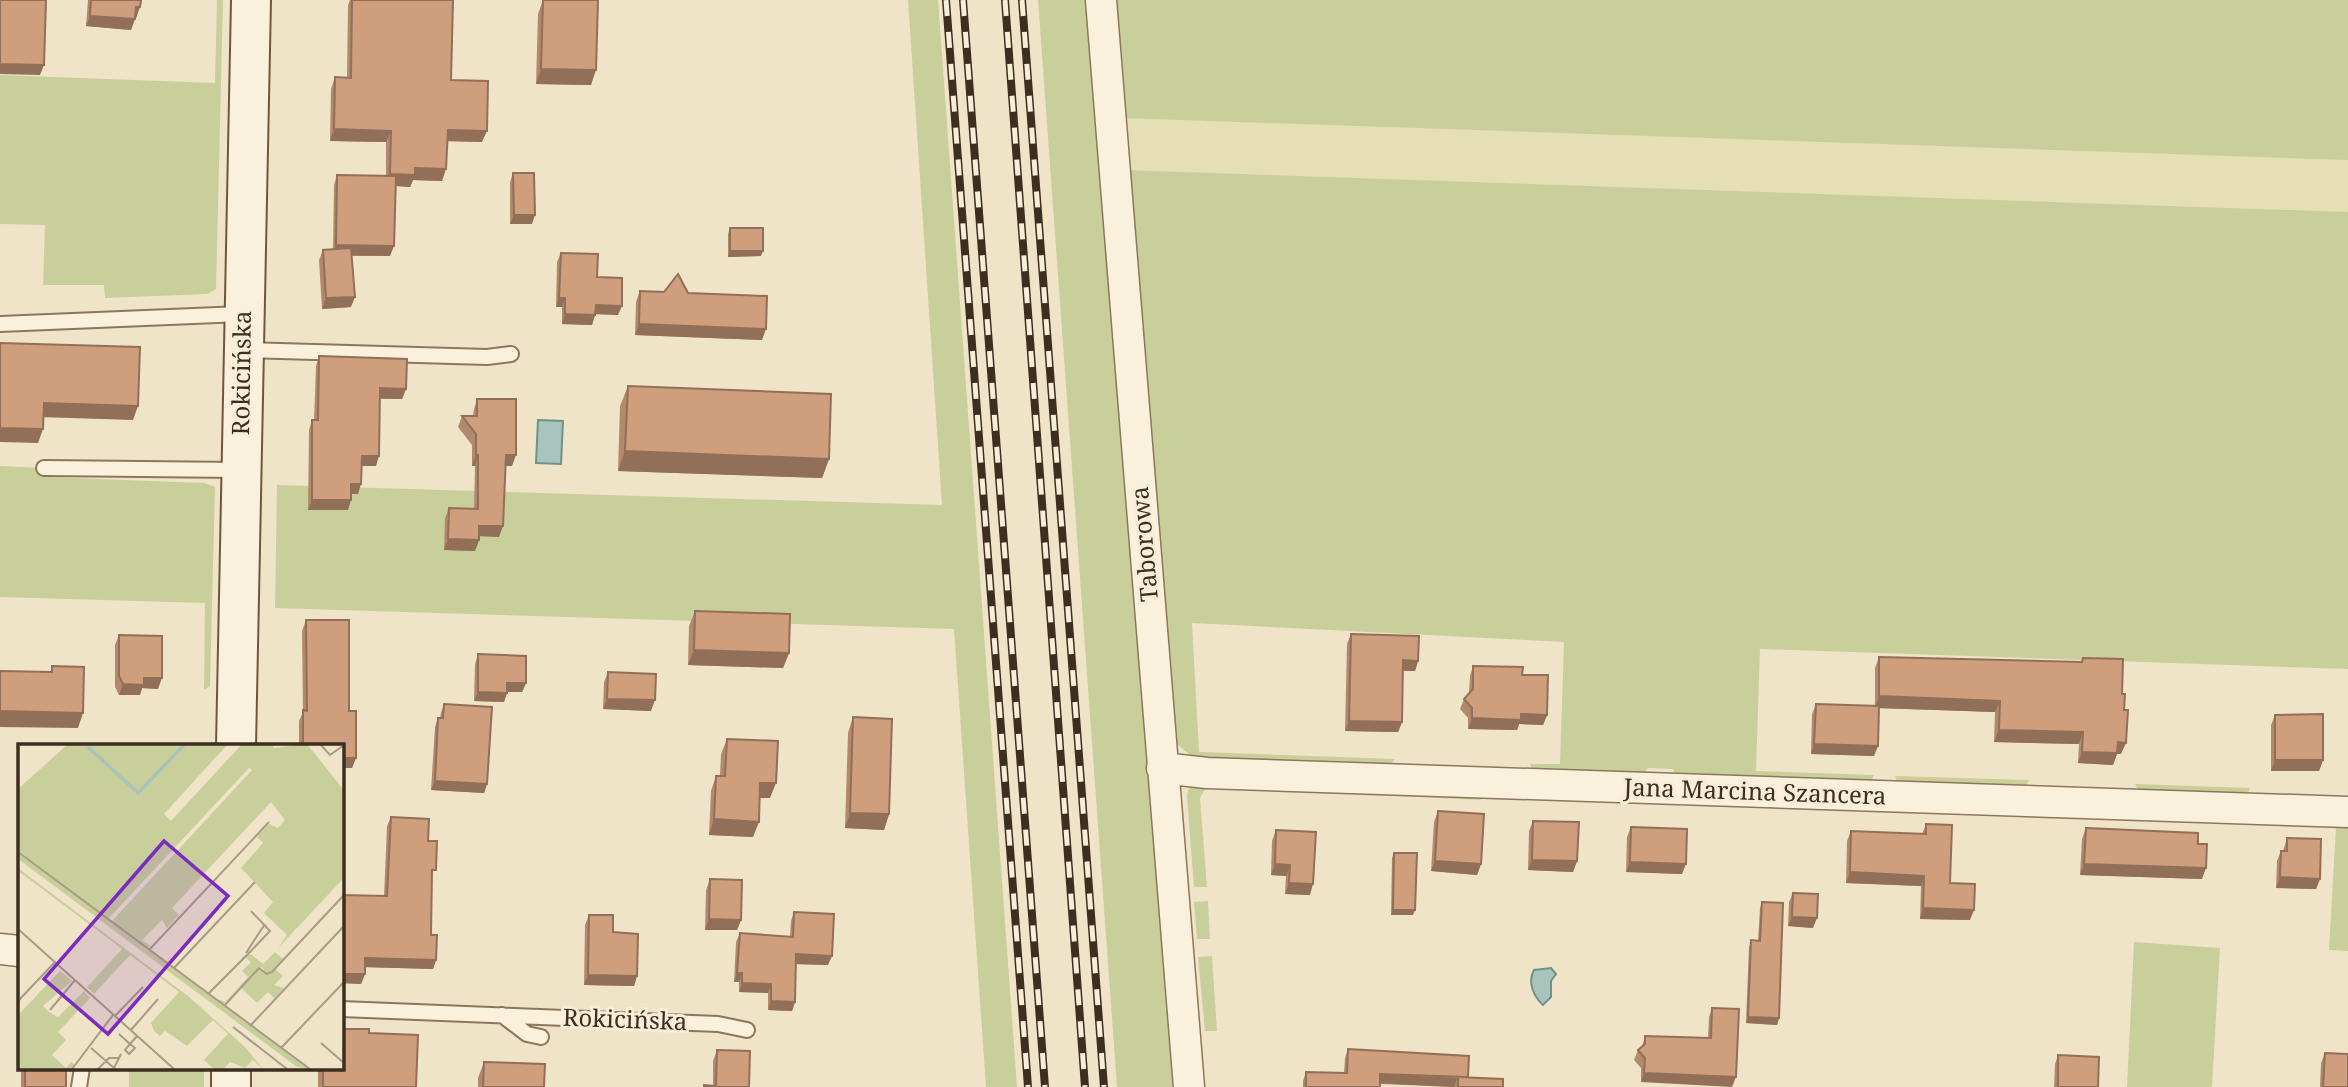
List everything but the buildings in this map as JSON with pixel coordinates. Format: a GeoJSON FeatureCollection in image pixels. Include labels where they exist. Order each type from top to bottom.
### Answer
{"type":"FeatureCollection","features":[{"type":"Feature","properties":{"kind":"main road","name":"Rokicińska"},"geometry":{"type":"LineString","coordinates":[[236,744],[251,0]]}},
{"type":"Feature","properties":{"kind":"street","name":"Taborowa"},"geometry":{"type":"LineString","coordinates":[[1101,0],[1189,1087]]}},
{"type":"Feature","properties":{"kind":"street","name":"Jana Marcina Szancera"},"geometry":{"type":"LineString","coordinates":[[1162,768],[1246,774],[2348,812]]}},
{"type":"Feature","properties":{"kind":"street"},"geometry":{"type":"LineString","coordinates":[[0,949],[18,951]]}},
{"type":"Feature","properties":{"kind":"lane"},"geometry":{"type":"LineString","coordinates":[[0,324],[243,332],[487,357],[511,354]]}},
{"type":"Feature","properties":{"kind":"lane"},"geometry":{"type":"LineString","coordinates":[[44,467],[241,470]]}},
{"type":"Feature","properties":{"kind":"lane","name":"Rokicińska"},"geometry":{"type":"LineString","coordinates":[[343,1009],[718,1024],[747,1030]]}},
{"type":"Feature","properties":{"kind":"lane","name":"Rokicińska"},"geometry":{"type":"LineString","coordinates":[[502,1015],[527,1034],[541,1037]]}},
{"type":"Feature","properties":{"kind":"shaded area"},"geometry":{"type":"Polygon","coordinates":[[[1122,118],[2348,159],[2348,212],[1126,170],[1122,118]]]}},
{"type":"Feature","properties":{"kind":"green space"},"geometry":{"type":"Polygon","coordinates":[[[217,0],[223,0],[216,289],[208,294],[105,298],[104,285],[43,285],[45,225],[0,224],[0,75],[215,83],[217,0]]]}},
{"type":"Feature","properties":{"kind":"green space"},"geometry":{"type":"Polygon","coordinates":[[[908,0],[938,0],[1017,1087],[986,1087],[954,629],[275,608],[277,485],[942,505],[908,0]]]}},
{"type":"Feature","properties":{"kind":"green space"},"geometry":{"type":"Polygon","coordinates":[[[1038,0],[1092,0],[1180,1087],[1117,1087],[1038,0]]]}},
{"type":"Feature","properties":{"kind":"green space"},"geometry":{"type":"Polygon","coordinates":[[[1111,0],[2348,0],[2348,160],[1122,118],[1111,0]]]}},
{"type":"Feature","properties":{"kind":"green space"},"geometry":{"type":"Polygon","coordinates":[[[1126,170],[2348,212],[2348,669],[1760,649],[1756,771],[1874,775],[1869,785],[1677,779],[1673,769],[1648,768],[1642,777],[1533,773],[1530,764],[1560,764],[1564,642],[1192,623],[1199,752],[1395,759],[1387,768],[1203,761],[1190,755],[1173,741],[1126,170]]]}},
{"type":"Feature","properties":{"kind":"green space"},"geometry":{"type":"Polygon","coordinates":[[[0,466],[44,468],[45,477],[205,483],[215,487],[210,686],[204,690],[205,603],[0,597],[0,466]]]}},
{"type":"Feature","properties":{"kind":"green space"},"geometry":{"type":"Polygon","coordinates":[[[1895,776],[2029,780],[2023,791],[1899,786],[1895,776]]]}},
{"type":"Feature","properties":{"kind":"green space"},"geometry":{"type":"Polygon","coordinates":[[[1194,784],[1478,791],[1481,800],[1206,787],[1200,798],[1207,887],[1194,887],[1187,796],[1188,790],[1194,784]]]}},
{"type":"Feature","properties":{"kind":"green space"},"geometry":{"type":"Polygon","coordinates":[[[2135,784],[2250,788],[2246,797],[2140,793],[2135,784]]]}},
{"type":"Feature","properties":{"kind":"green space"},"geometry":{"type":"Polygon","coordinates":[[[2291,818],[2348,820],[2348,951],[2329,950],[2336,827],[2287,825],[2291,818]]]}},
{"type":"Feature","properties":{"kind":"green space"},"geometry":{"type":"Polygon","coordinates":[[[1208,901],[1210,939],[1197,939],[1194,902],[1208,901]]]}},
{"type":"Feature","properties":{"kind":"green space"},"geometry":{"type":"Polygon","coordinates":[[[2134,942],[2220,948],[2212,1087],[2127,1087],[2134,942]]]}},
{"type":"Feature","properties":{"kind":"green space"},"geometry":{"type":"Polygon","coordinates":[[[1212,956],[1217,1031],[1205,1031],[1198,957],[1212,956]]]}},
{"type":"Feature","properties":{"kind":"green space"},"geometry":{"type":"Polygon","coordinates":[[[129,1070],[204,1070],[204,1087],[129,1087],[129,1070]]]}},
{"type":"Feature","properties":{"kind":"water"},"geometry":{"type":"Polygon","coordinates":[[[538,420],[563,421],[561,464],[536,463],[538,420]]]}},
{"type":"Feature","properties":{"kind":"water"},"geometry":{"type":"Polygon","coordinates":[[[1551,968],[1556,974],[1551,981],[1551,997],[1543,1005],[1532,989],[1531,979],[1534,970],[1551,968]]]}},
{"type":"Feature","properties":{"kind":"railway"},"geometry":{"type":"LineString","coordinates":[[946,0],[1028,1087]]}},
{"type":"Feature","properties":{"kind":"railway"},"geometry":{"type":"LineString","coordinates":[[963,0],[1045,1087]]}},
{"type":"Feature","properties":{"kind":"railway"},"geometry":{"type":"LineString","coordinates":[[1005,0],[1085,1087]]}},
{"type":"Feature","properties":{"kind":"railway"},"geometry":{"type":"LineString","coordinates":[[1022,0],[1104,1087]]}}]}
